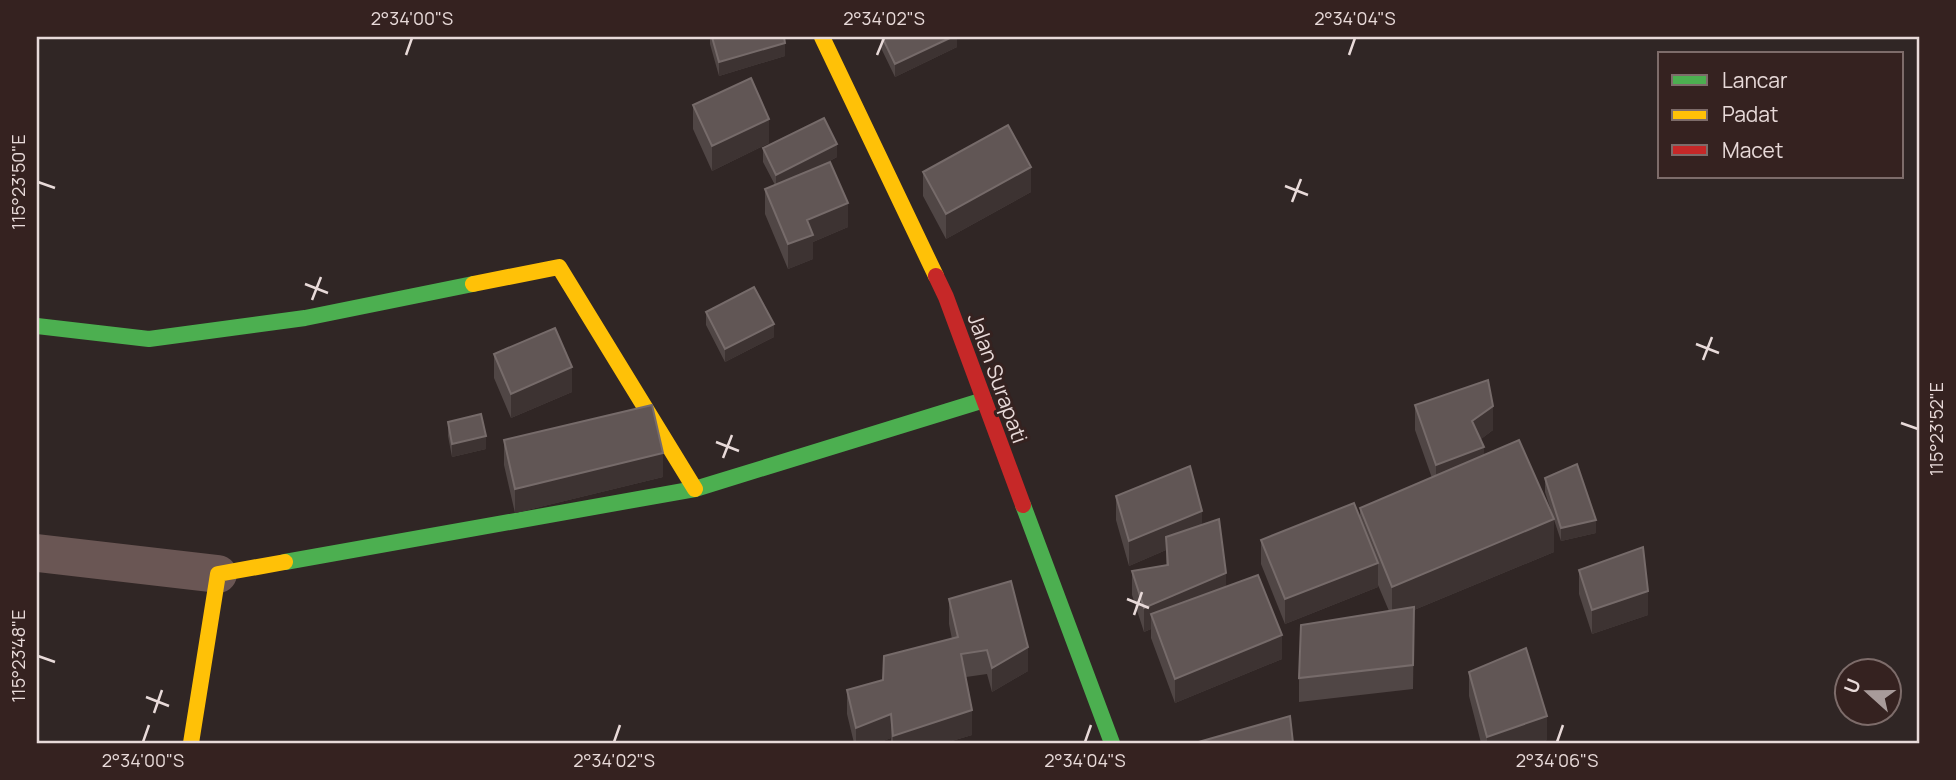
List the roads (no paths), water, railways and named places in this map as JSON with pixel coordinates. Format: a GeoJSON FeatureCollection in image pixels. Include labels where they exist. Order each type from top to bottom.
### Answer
{"type":"FeatureCollection","features":[{"type":"Feature","properties":{"kind":"street","name":"Jalan Surapati"},"geometry":{"type":"LineString","coordinates":[[822,37],[946,298],[1112,743]]}},
{"type":"Feature","properties":{"kind":"street"},"geometry":{"type":"LineString","coordinates":[[37,326],[149,339],[305,318],[559,267],[695,489]]}},
{"type":"Feature","properties":{"kind":"street"},"geometry":{"type":"LineString","coordinates":[[37,553],[218,574],[695,489],[984,400]]}},
{"type":"Feature","properties":{"kind":"street"},"geometry":{"type":"LineString","coordinates":[[191,743],[218,574]]}}]}
